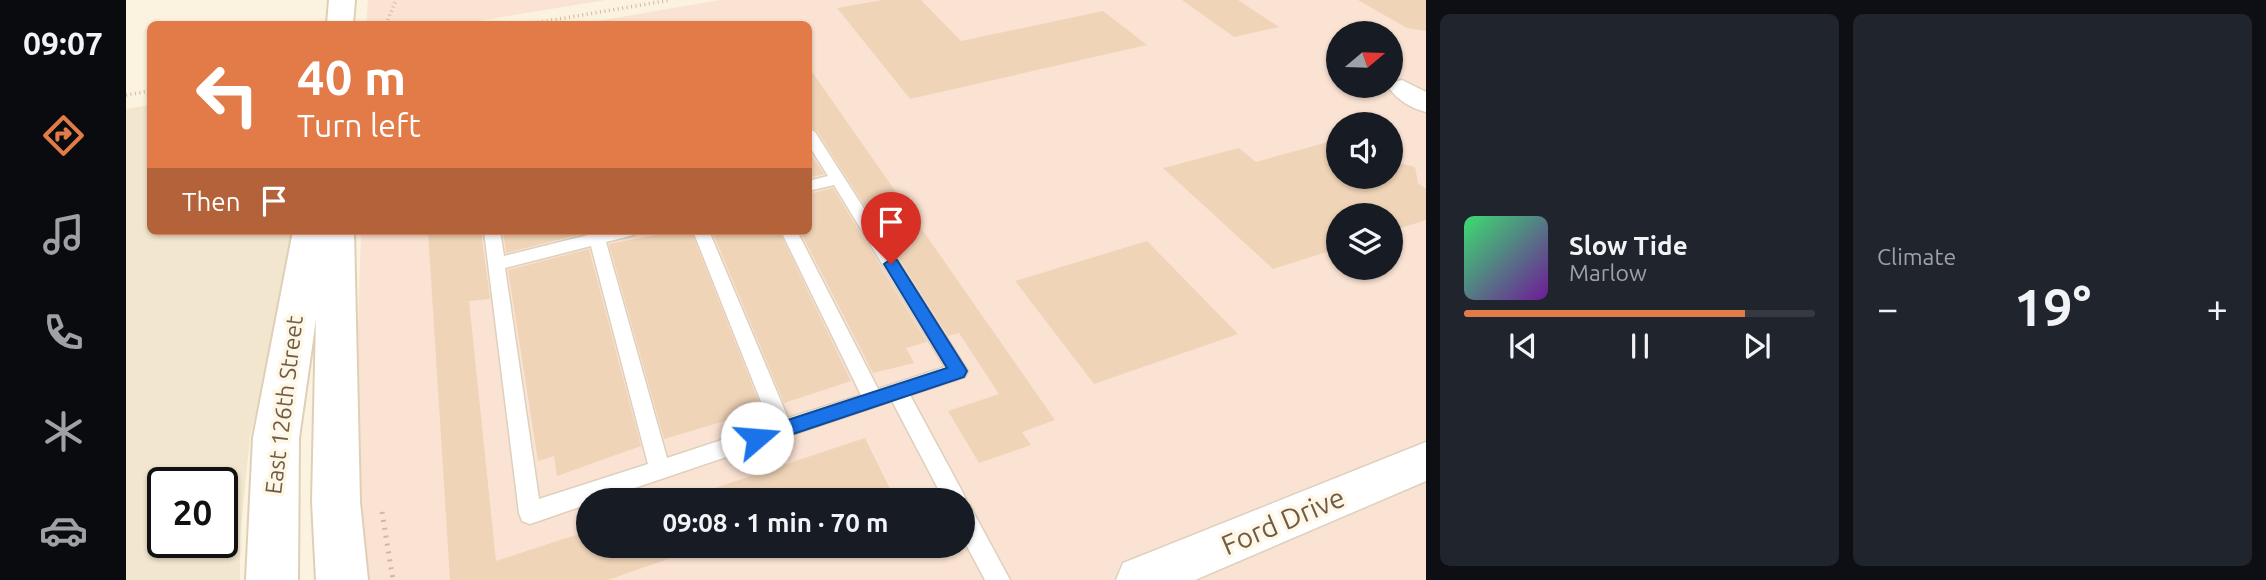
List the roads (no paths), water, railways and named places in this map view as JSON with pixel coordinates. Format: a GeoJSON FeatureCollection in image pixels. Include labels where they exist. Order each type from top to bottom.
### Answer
{"type":"FeatureCollection","features":[{"type":"Feature","properties":{"kind":"main road"},"geometry":{"type":"LineString","coordinates":[[340,21],[342,0]]}},
{"type":"Feature","properties":{"kind":"main road","name":"East 126th Street"},"geometry":{"type":"LineString","coordinates":[[272,580],[276,438],[310,235]]}},
{"type":"Feature","properties":{"kind":"main road","name":"East 126th Street"},"geometry":{"type":"LineString","coordinates":[[336,235],[336,502],[342,580]]}},
{"type":"Feature","properties":{"kind":"street"},"geometry":{"type":"LineString","coordinates":[[1404,89],[1426,104]]}},
{"type":"Feature","properties":{"kind":"street","name":"Ford Drive"},"geometry":{"type":"LineString","coordinates":[[1140,580],[1426,461]]}},
{"type":"Feature","properties":{"kind":"lane"},"geometry":{"type":"LineString","coordinates":[[492,235],[530,513],[958,371],[812,138]]}},
{"type":"Feature","properties":{"kind":"lane"},"geometry":{"type":"LineString","coordinates":[[812,185],[838,179]]}},
{"type":"Feature","properties":{"kind":"lane"},"geometry":{"type":"LineString","coordinates":[[496,264],[612,235]]}},
{"type":"Feature","properties":{"kind":"lane"},"geometry":{"type":"LineString","coordinates":[[703,235],[782,429]]}},
{"type":"Feature","properties":{"kind":"lane"},"geometry":{"type":"LineString","coordinates":[[791,235],[873,400]]}},
{"type":"Feature","properties":{"kind":"lane"},"geometry":{"type":"LineString","coordinates":[[597,239],[660,470]]}},
{"type":"Feature","properties":{"kind":"lane"},"geometry":{"type":"LineString","coordinates":[[897,391],[949,488]]}},
{"type":"Feature","properties":{"kind":"lane"},"geometry":{"type":"LineString","coordinates":[[975,538],[998,580]]}}]}
